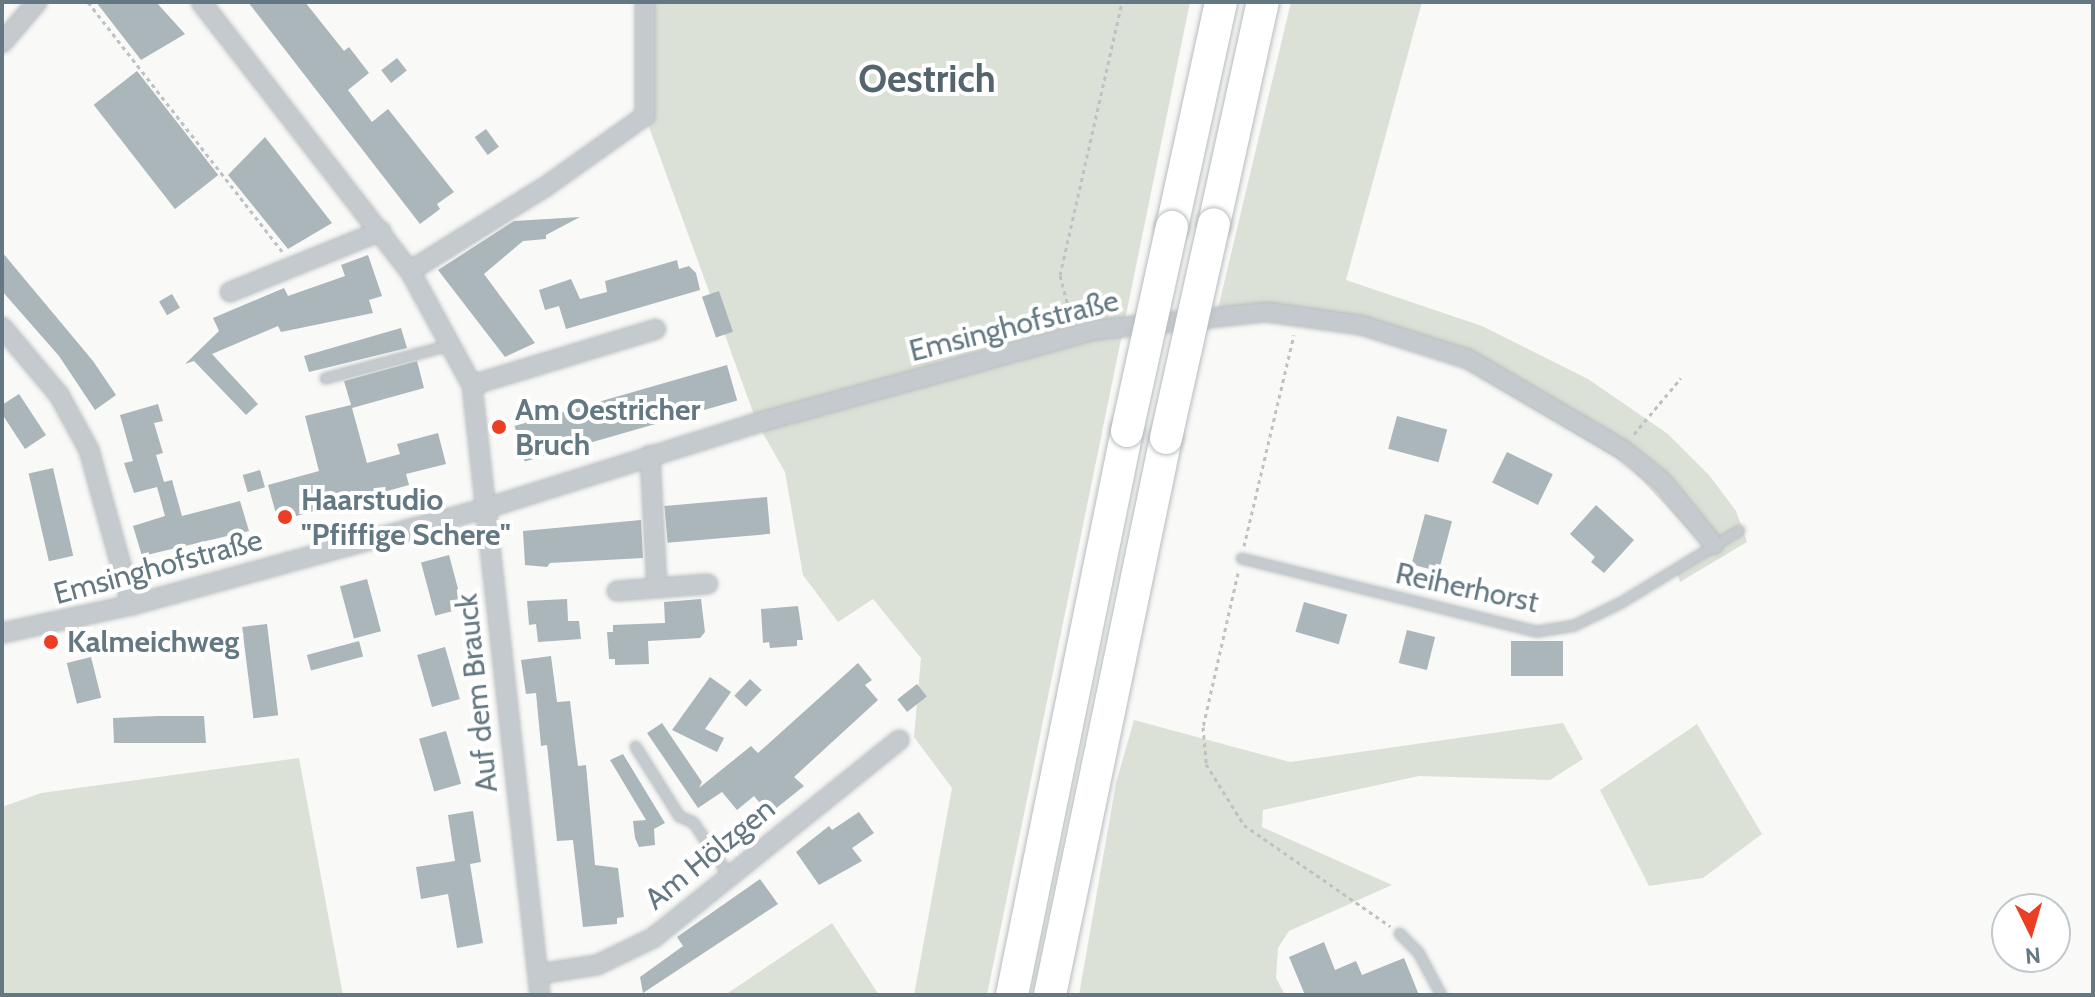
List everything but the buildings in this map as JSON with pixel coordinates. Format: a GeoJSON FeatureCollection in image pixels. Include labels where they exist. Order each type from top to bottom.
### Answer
{"type":"FeatureCollection","features":[{"type":"Feature","properties":{"kind":"highway"},"geometry":{"type":"LineString","coordinates":[[1012,995],[1127,431],[1221,2]]}},
{"type":"Feature","properties":{"kind":"highway"},"geometry":{"type":"LineString","coordinates":[[1050,995],[1166,438],[1263,2]]}},
{"type":"Feature","properties":{"kind":"street"},"geometry":{"type":"LineString","coordinates":[[2,43],[37,2]]}},
{"type":"Feature","properties":{"kind":"street","name":"Auf dem Brauck"},"geometry":{"type":"LineString","coordinates":[[201,2],[410,271],[472,385],[540,995]]}},
{"type":"Feature","properties":{"kind":"street"},"geometry":{"type":"LineString","coordinates":[[410,271],[545,187],[645,116],[645,2]]}},
{"type":"Feature","properties":{"kind":"street"},"geometry":{"type":"LineString","coordinates":[[230,292],[381,231]]}},
{"type":"Feature","properties":{"kind":"street","name":"Emsinghofstraße"},"geometry":{"type":"LineString","coordinates":[[2,633],[132,605],[484,509],[650,455],[1075,335],[1217,315],[1297,316],[1361,325],[1468,359],[1622,449],[1662,481],[1714,545]]}},
{"type":"Feature","properties":{"kind":"street"},"geometry":{"type":"LineString","coordinates":[[2,327],[59,395],[89,450],[132,605]]}},
{"type":"Feature","properties":{"kind":"street"},"geometry":{"type":"LineString","coordinates":[[472,385],[656,329]]}},
{"type":"Feature","properties":{"kind":"street"},"geometry":{"type":"LineString","coordinates":[[650,455],[657,588]]}},
{"type":"Feature","properties":{"kind":"street"},"geometry":{"type":"LineString","coordinates":[[617,591],[708,584]]}},
{"type":"Feature","properties":{"kind":"street","name":"Am Hölzgen"},"geometry":{"type":"LineString","coordinates":[[539,974],[597,965],[653,938],[899,740]]}},
{"type":"Feature","properties":{"kind":"lane"},"geometry":{"type":"LineString","coordinates":[[325,378],[452,344]]}},
{"type":"Feature","properties":{"kind":"lane","name":"Reiherhorst"},"geometry":{"type":"LineString","coordinates":[[1241,558],[1537,631],[1574,625],[1621,602],[1739,530]]}},
{"type":"Feature","properties":{"kind":"lane"},"geometry":{"type":"LineString","coordinates":[[635,746],[679,816],[693,822],[729,876]]}},
{"type":"Feature","properties":{"kind":"lane"},"geometry":{"type":"LineString","coordinates":[[1399,933],[1418,952],[1441,995]]}},
{"type":"Feature","properties":{"kind":"path"},"geometry":{"type":"LineString","coordinates":[[88,2],[294,266]]}},
{"type":"Feature","properties":{"kind":"path"},"geometry":{"type":"LineString","coordinates":[[1075,335],[1060,275],[1122,2]]}},
{"type":"Feature","properties":{"kind":"path"},"geometry":{"type":"LineString","coordinates":[[1297,316],[1203,727],[1206,764],[1244,825],[1354,898],[1399,933]]}},
{"type":"Feature","properties":{"kind":"path"},"geometry":{"type":"LineString","coordinates":[[1622,449],[1681,378]]}},
{"type":"Feature","properties":{"kind":"shaded area"},"geometry":{"type":"Polygon","coordinates":[[[643,2],[1190,2],[987,995],[914,995],[952,788],[914,737],[921,658],[873,599],[838,622],[803,575],[785,472],[757,423],[645,116],[643,2]]]}},
{"type":"Feature","properties":{"kind":"shaded area"},"geometry":{"type":"Polygon","coordinates":[[[1291,2],[1422,2],[1346,280],[1482,326],[1588,379],[1668,434],[1709,475],[1736,511],[1747,542],[1680,582],[1676,571],[1708,551],[1628,465],[1458,364],[1353,320],[1216,317],[1291,2]]]}},
{"type":"Feature","properties":{"kind":"shaded area"},"geometry":{"type":"Polygon","coordinates":[[[1134,720],[1290,762],[1563,723],[1583,759],[1550,780],[1419,776],[1263,810],[1262,827],[1392,885],[1289,931],[1278,948],[1276,978],[1285,995],[1079,995],[1116,783],[1134,720]]]}},
{"type":"Feature","properties":{"kind":"shaded area"},"geometry":{"type":"Polygon","coordinates":[[[1697,724],[1762,834],[1703,878],[1649,886],[1600,790],[1697,724]]]}},
{"type":"Feature","properties":{"kind":"shaded area"},"geometry":{"type":"Polygon","coordinates":[[[299,758],[343,995],[2,995],[2,807],[41,793],[299,758]]]}},
{"type":"Feature","properties":{"kind":"shaded area"},"geometry":{"type":"Polygon","coordinates":[[[832,923],[879,995],[725,995],[832,923]]]}},
{"type":"Feature","properties":{"kind":"place","name":"Am Oestricher Bruch"},"geometry":{"type":"Point","coordinates":[499,427]}},
{"type":"Feature","properties":{"kind":"place","name":"Haarstudio \"Pfiffige Schere\""},"geometry":{"type":"Point","coordinates":[285,517]}},
{"type":"Feature","properties":{"kind":"place","name":"Kalmeichweg"},"geometry":{"type":"Point","coordinates":[51,642]}},
{"type":"Feature","properties":{"kind":"district","name":"Oestrich"},"geometry":{"type":"Point","coordinates":[927,79]}}]}
